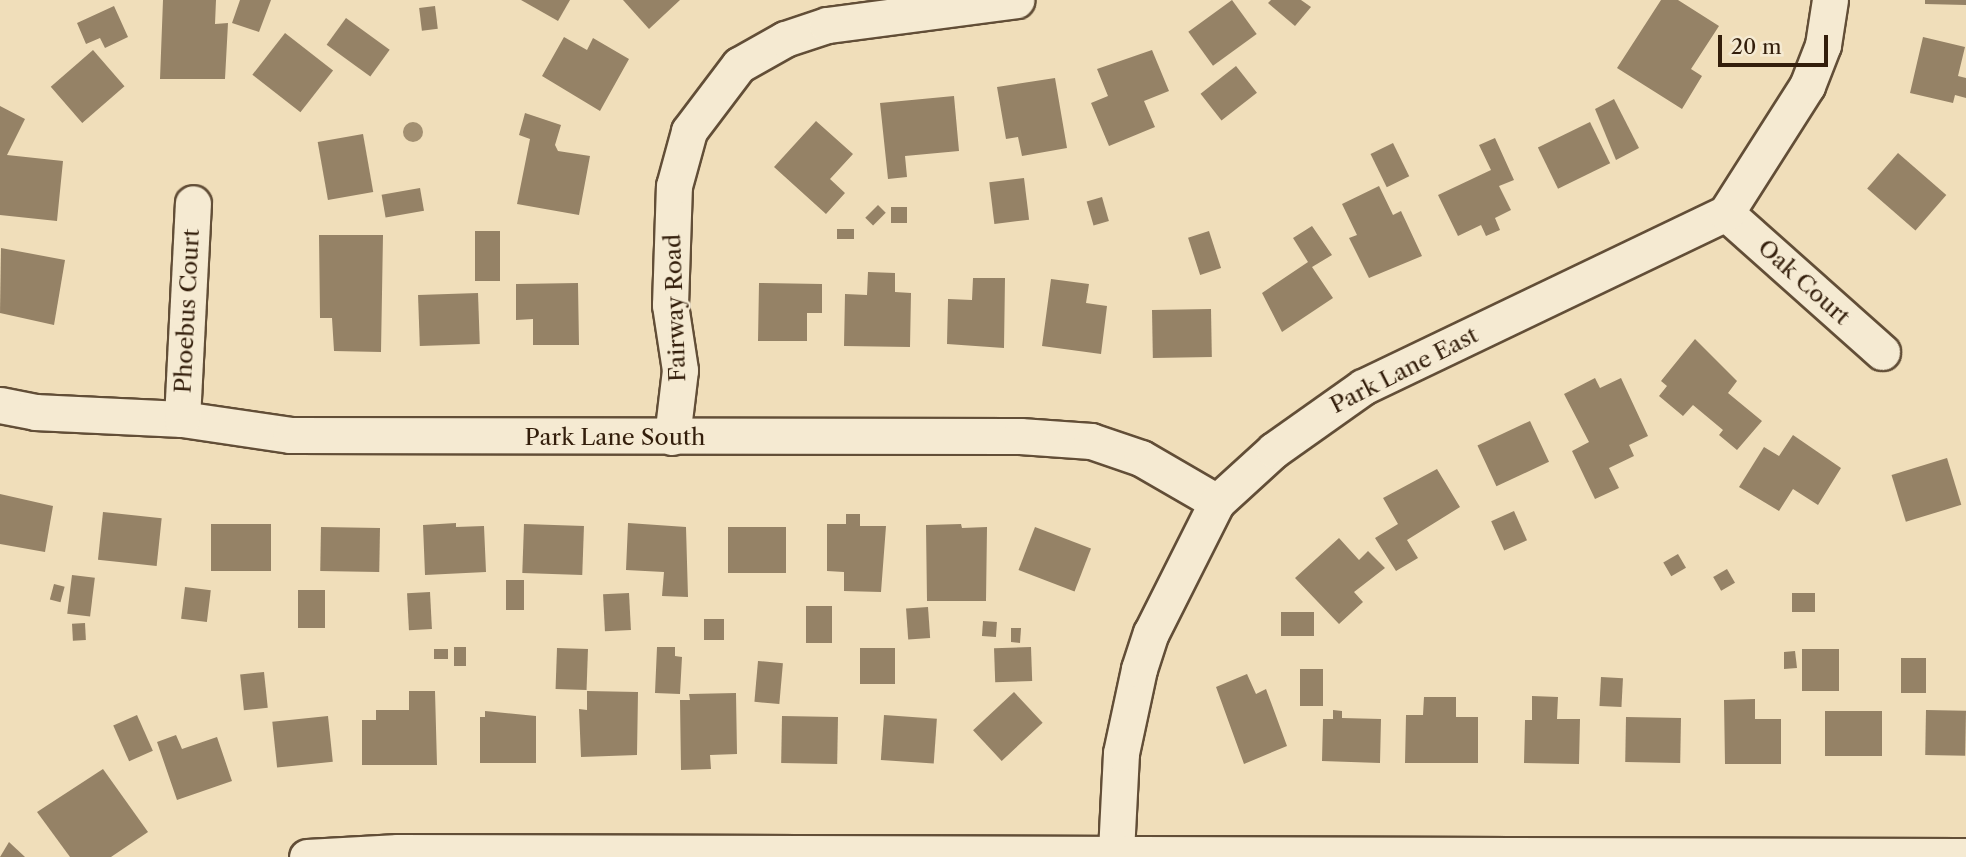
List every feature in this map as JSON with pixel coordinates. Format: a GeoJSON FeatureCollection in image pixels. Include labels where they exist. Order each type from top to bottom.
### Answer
{"type":"FeatureCollection","features":[{"type":"Feature","properties":{"kind":"street","name":"Fairway Road"},"geometry":{"type":"LineString","coordinates":[[673,438],[680,370],[670,305],[674,186],[689,131],[739,65],[785,39],[827,25],[1016,0]]}},
{"type":"Feature","properties":{"kind":"street"},"geometry":{"type":"LineString","coordinates":[[1726,213],[1807,86],[1823,45],[1830,0]]}},
{"type":"Feature","properties":{"kind":"street","name":"Phoebus Court"},"geometry":{"type":"LineString","coordinates":[[182,419],[193,203]]}},
{"type":"Feature","properties":{"kind":"street","name":"Oak Court"},"geometry":{"type":"LineString","coordinates":[[1726,213],[1882,352]]}},
{"type":"Feature","properties":{"kind":"street","name":"Park Lane East"},"geometry":{"type":"LineString","coordinates":[[1116,852],[1122,753],[1139,669],[1156,622],[1217,502],[1274,450],[1363,387],[1726,213]]}},
{"type":"Feature","properties":{"kind":"street","name":"Park Lane South"},"geometry":{"type":"LineString","coordinates":[[0,405],[35,412],[182,419],[290,435],[673,438],[1020,436],[1091,441],[1141,458],[1217,502]]}},
{"type":"Feature","properties":{"kind":"street"},"geometry":{"type":"LineString","coordinates":[[307,857],[398,852],[1966,856]]}},
{"type":"Feature","properties":{"kind":"building"},"geometry":{"type":"Polygon","coordinates":[[[163,0],[216,0],[215,24],[228,23],[225,79],[160,79],[163,0]]]}},
{"type":"Feature","properties":{"kind":"building"},"geometry":{"type":"Polygon","coordinates":[[[240,0],[271,0],[259,32],[232,23],[240,0]]]}},
{"type":"Feature","properties":{"kind":"building"},"geometry":{"type":"Polygon","coordinates":[[[521,0],[570,0],[558,21],[521,0]]]}},
{"type":"Feature","properties":{"kind":"building"},"geometry":{"type":"Polygon","coordinates":[[[623,0],[680,0],[649,29],[623,0]]]}},
{"type":"Feature","properties":{"kind":"building"},"geometry":{"type":"Polygon","coordinates":[[[1232,0],[1257,34],[1213,66],[1188,32],[1232,0]]]}},
{"type":"Feature","properties":{"kind":"building"},"geometry":{"type":"Polygon","coordinates":[[[1271,0],[1301,0],[1311,7],[1295,26],[1268,3],[1271,0]]]}},
{"type":"Feature","properties":{"kind":"building"},"geometry":{"type":"Polygon","coordinates":[[[1661,0],[1678,0],[1719,26],[1691,69],[1702,76],[1682,109],[1617,68],[1661,0]]]}},
{"type":"Feature","properties":{"kind":"building"},"geometry":{"type":"Polygon","coordinates":[[[1925,0],[1966,0],[1966,5],[1925,4],[1925,0]]]}},
{"type":"Feature","properties":{"kind":"building"},"geometry":{"type":"Polygon","coordinates":[[[114,6],[128,37],[105,48],[100,38],[86,44],[77,23],[114,6]]]}},
{"type":"Feature","properties":{"kind":"building"},"geometry":{"type":"Polygon","coordinates":[[[435,6],[438,29],[422,31],[419,8],[435,6]]]}},
{"type":"Feature","properties":{"kind":"building"},"geometry":{"type":"Polygon","coordinates":[[[346,18],[390,50],[370,76],[327,45],[346,18]]]}},
{"type":"Feature","properties":{"kind":"building"},"geometry":{"type":"Polygon","coordinates":[[[285,33],[333,71],[300,112],[252,75],[285,33]]]}},
{"type":"Feature","properties":{"kind":"building"},"geometry":{"type":"Polygon","coordinates":[[[564,37],[587,50],[593,38],[629,59],[600,111],[542,76],[564,37]]]}},
{"type":"Feature","properties":{"kind":"building"},"geometry":{"type":"Polygon","coordinates":[[[1923,37],[1965,47],[1958,76],[1966,78],[1966,98],[1955,95],[1953,103],[1910,93],[1923,37]]]}},
{"type":"Feature","properties":{"kind":"building"},"geometry":{"type":"Polygon","coordinates":[[[93,50],[124,86],[82,123],[51,87],[93,50]]]}},
{"type":"Feature","properties":{"kind":"building"},"geometry":{"type":"Polygon","coordinates":[[[1152,50],[1169,91],[1144,101],[1155,127],[1109,146],[1091,103],[1108,96],[1097,69],[1152,50]]]}},
{"type":"Feature","properties":{"kind":"building"},"geometry":{"type":"Polygon","coordinates":[[[1236,66],[1257,93],[1221,120],[1201,94],[1236,66]]]}},
{"type":"Feature","properties":{"kind":"building"},"geometry":{"type":"Polygon","coordinates":[[[1055,78],[1067,148],[1022,156],[1018,137],[1006,139],[997,87],[1055,78]]]}},
{"type":"Feature","properties":{"kind":"building"},"geometry":{"type":"Polygon","coordinates":[[[954,96],[959,151],[905,156],[907,177],[888,179],[880,103],[954,96]]]}},
{"type":"Feature","properties":{"kind":"building"},"geometry":{"type":"Polygon","coordinates":[[[1614,99],[1639,148],[1616,160],[1595,109],[1614,99]]]}},
{"type":"Feature","properties":{"kind":"building"},"geometry":{"type":"Polygon","coordinates":[[[0,106],[25,119],[7,155],[63,161],[57,221],[0,215],[0,106]]]}},
{"type":"Feature","properties":{"kind":"building"},"geometry":{"type":"Polygon","coordinates":[[[525,113],[561,125],[555,145],[558,151],[590,156],[579,215],[517,204],[530,139],[519,135],[525,113]]]}},
{"type":"Feature","properties":{"kind":"building"},"geometry":{"type":"Polygon","coordinates":[[[816,121],[853,154],[830,179],[845,193],[826,214],[774,167],[816,121]]]}},
{"type":"Feature","properties":{"kind":"building"},"geometry":{"type":"Polygon","coordinates":[[[1590,122],[1610,163],[1558,189],[1538,147],[1590,122]]]}},
{"type":"Feature","properties":{"kind":"building"},"geometry":{"type":"Polygon","coordinates":[[[363,134],[373,192],[328,200],[318,142],[363,134]]]}},
{"type":"Feature","properties":{"kind":"building"},"geometry":{"type":"Polygon","coordinates":[[[1495,138],[1514,180],[1499,186],[1511,210],[1495,218],[1500,230],[1486,236],[1481,225],[1458,236],[1438,195],[1491,170],[1479,145],[1495,138]]]}},
{"type":"Feature","properties":{"kind":"building"},"geometry":{"type":"Polygon","coordinates":[[[1393,143],[1409,176],[1387,187],[1371,154],[1393,143]]]}},
{"type":"Feature","properties":{"kind":"building"},"geometry":{"type":"Polygon","coordinates":[[[1898,153],[1946,195],[1915,230],[1867,188],[1898,153]]]}},
{"type":"Feature","properties":{"kind":"building"},"geometry":{"type":"Polygon","coordinates":[[[1024,178],[1029,220],[994,224],[989,182],[1024,178]]]}},
{"type":"Feature","properties":{"kind":"building"},"geometry":{"type":"Polygon","coordinates":[[[1379,186],[1393,215],[1401,211],[1422,256],[1369,278],[1349,238],[1357,235],[1342,204],[1379,186]]]}},
{"type":"Feature","properties":{"kind":"building"},"geometry":{"type":"Polygon","coordinates":[[[420,188],[424,211],[386,217],[382,195],[420,188]]]}},
{"type":"Feature","properties":{"kind":"building"},"geometry":{"type":"Polygon","coordinates":[[[1102,197],[1109,221],[1094,225],[1087,201],[1102,197]]]}},
{"type":"Feature","properties":{"kind":"building"},"geometry":{"type":"Polygon","coordinates":[[[878,205],[886,213],[873,226],[865,218],[878,205]]]}},
{"type":"Feature","properties":{"kind":"building"},"geometry":{"type":"Polygon","coordinates":[[[891,207],[907,207],[907,223],[891,223],[891,207]]]}},
{"type":"Feature","properties":{"kind":"building"},"geometry":{"type":"Polygon","coordinates":[[[1312,226],[1332,255],[1312,267],[1333,298],[1282,332],[1262,293],[1308,262],[1293,238],[1312,226]]]}},
{"type":"Feature","properties":{"kind":"building"},"geometry":{"type":"Polygon","coordinates":[[[837,229],[854,229],[854,239],[837,239],[837,229]]]}},
{"type":"Feature","properties":{"kind":"building"},"geometry":{"type":"Polygon","coordinates":[[[475,231],[500,231],[500,281],[475,281],[475,231]]]}},
{"type":"Feature","properties":{"kind":"building"},"geometry":{"type":"Polygon","coordinates":[[[1209,231],[1221,268],[1200,275],[1188,238],[1209,231]]]}},
{"type":"Feature","properties":{"kind":"building"},"geometry":{"type":"Polygon","coordinates":[[[319,235],[383,235],[381,352],[334,351],[332,318],[320,318],[319,235]]]}},
{"type":"Feature","properties":{"kind":"building"},"geometry":{"type":"Polygon","coordinates":[[[1,248],[65,260],[54,325],[0,313],[1,248]]]}},
{"type":"Feature","properties":{"kind":"building"},"geometry":{"type":"Polygon","coordinates":[[[868,272],[895,273],[895,292],[911,293],[910,347],[844,346],[845,294],[867,295],[868,272]]]}},
{"type":"Feature","properties":{"kind":"building"},"geometry":{"type":"Polygon","coordinates":[[[973,278],[1005,278],[1004,348],[947,344],[948,299],[972,300],[973,278]]]}},
{"type":"Feature","properties":{"kind":"building"},"geometry":{"type":"Polygon","coordinates":[[[1051,279],[1089,284],[1086,303],[1107,306],[1101,354],[1042,346],[1051,279]]]}},
{"type":"Feature","properties":{"kind":"building"},"geometry":{"type":"Polygon","coordinates":[[[578,283],[579,345],[533,345],[533,319],[516,320],[516,284],[578,283]]]}},
{"type":"Feature","properties":{"kind":"building"},"geometry":{"type":"Polygon","coordinates":[[[759,283],[822,284],[822,313],[807,313],[807,341],[758,341],[759,283]]]}},
{"type":"Feature","properties":{"kind":"building"},"geometry":{"type":"Polygon","coordinates":[[[478,293],[480,344],[420,346],[418,295],[478,293]]]}},
{"type":"Feature","properties":{"kind":"building"},"geometry":{"type":"Polygon","coordinates":[[[1211,309],[1212,357],[1153,358],[1152,310],[1211,309]]]}},
{"type":"Feature","properties":{"kind":"building"},"geometry":{"type":"Polygon","coordinates":[[[1695,339],[1737,381],[1728,393],[1762,421],[1737,450],[1719,435],[1723,430],[1693,405],[1683,416],[1659,396],[1667,386],[1661,381],[1695,339]]]}},
{"type":"Feature","properties":{"kind":"building"},"geometry":{"type":"Polygon","coordinates":[[[1595,378],[1600,388],[1621,378],[1648,436],[1629,445],[1634,456],[1609,468],[1619,488],[1595,499],[1572,451],[1589,442],[1564,394],[1595,378]]]}},
{"type":"Feature","properties":{"kind":"building"},"geometry":{"type":"Polygon","coordinates":[[[1530,421],[1549,462],[1496,486],[1477,446],[1530,421]]]}},
{"type":"Feature","properties":{"kind":"building"},"geometry":{"type":"Polygon","coordinates":[[[1793,435],[1841,468],[1818,505],[1793,489],[1779,511],[1739,487],[1764,447],[1779,456],[1793,435]]]}},
{"type":"Feature","properties":{"kind":"building"},"geometry":{"type":"Polygon","coordinates":[[[1947,458],[1961,505],[1906,522],[1892,475],[1947,458]]]}},
{"type":"Feature","properties":{"kind":"building"},"geometry":{"type":"Polygon","coordinates":[[[1437,469],[1460,507],[1407,540],[1418,558],[1396,571],[1375,538],[1398,524],[1383,498],[1437,469]]]}},
{"type":"Feature","properties":{"kind":"building"},"geometry":{"type":"Polygon","coordinates":[[[0,494],[53,506],[45,552],[0,544],[0,494]]]}},
{"type":"Feature","properties":{"kind":"building"},"geometry":{"type":"Polygon","coordinates":[[[1514,511],[1527,540],[1504,550],[1491,521],[1514,511]]]}},
{"type":"Feature","properties":{"kind":"building"},"geometry":{"type":"Polygon","coordinates":[[[103,512],[162,518],[157,566],[98,560],[103,512]]]}},
{"type":"Feature","properties":{"kind":"building"},"geometry":{"type":"Polygon","coordinates":[[[846,514],[860,514],[860,526],[886,526],[881,592],[844,591],[844,572],[827,571],[827,524],[846,524],[846,514]]]}},
{"type":"Feature","properties":{"kind":"building"},"geometry":{"type":"Polygon","coordinates":[[[456,523],[456,527],[484,526],[486,572],[425,575],[423,525],[456,523]]]}},
{"type":"Feature","properties":{"kind":"building"},"geometry":{"type":"Polygon","coordinates":[[[628,523],[686,527],[688,597],[662,596],[664,572],[626,570],[628,523]]]}},
{"type":"Feature","properties":{"kind":"building"},"geometry":{"type":"Polygon","coordinates":[[[211,524],[271,524],[271,571],[211,571],[211,524]]]}},
{"type":"Feature","properties":{"kind":"building"},"geometry":{"type":"Polygon","coordinates":[[[524,524],[584,526],[582,575],[522,573],[524,524]]]}},
{"type":"Feature","properties":{"kind":"building"},"geometry":{"type":"Polygon","coordinates":[[[961,524],[962,528],[987,527],[986,601],[927,601],[926,525],[961,524]]]}},
{"type":"Feature","properties":{"kind":"building"},"geometry":{"type":"Polygon","coordinates":[[[321,527],[380,528],[379,572],[320,571],[321,527]]]}},
{"type":"Feature","properties":{"kind":"building"},"geometry":{"type":"Polygon","coordinates":[[[728,527],[786,527],[786,573],[728,573],[728,527]]]}},
{"type":"Feature","properties":{"kind":"building"},"geometry":{"type":"Polygon","coordinates":[[[1035,527],[1091,549],[1075,591],[1019,570],[1035,527]]]}},
{"type":"Feature","properties":{"kind":"building"},"geometry":{"type":"Polygon","coordinates":[[[1339,538],[1359,560],[1368,551],[1385,568],[1354,592],[1363,602],[1339,624],[1295,578],[1339,538]]]}},
{"type":"Feature","properties":{"kind":"building"},"geometry":{"type":"Polygon","coordinates":[[[1678,554],[1686,568],[1671,576],[1663,562],[1678,554]]]}},
{"type":"Feature","properties":{"kind":"building"},"geometry":{"type":"Polygon","coordinates":[[[1727,569],[1735,583],[1721,591],[1713,577],[1727,569]]]}},
{"type":"Feature","properties":{"kind":"building"},"geometry":{"type":"Polygon","coordinates":[[[72,575],[95,578],[90,617],[67,614],[72,575]]]}},
{"type":"Feature","properties":{"kind":"building"},"geometry":{"type":"Polygon","coordinates":[[[506,580],[524,580],[524,610],[506,610],[506,580]]]}},
{"type":"Feature","properties":{"kind":"building"},"geometry":{"type":"Polygon","coordinates":[[[54,584],[65,587],[60,602],[50,599],[54,584]]]}},
{"type":"Feature","properties":{"kind":"building"},"geometry":{"type":"Polygon","coordinates":[[[185,587],[211,590],[207,622],[181,619],[185,587]]]}},
{"type":"Feature","properties":{"kind":"building"},"geometry":{"type":"Polygon","coordinates":[[[298,590],[325,590],[325,628],[298,628],[298,590]]]}},
{"type":"Feature","properties":{"kind":"building"},"geometry":{"type":"Polygon","coordinates":[[[430,592],[432,629],[409,630],[407,593],[430,592]]]}},
{"type":"Feature","properties":{"kind":"building"},"geometry":{"type":"Polygon","coordinates":[[[629,593],[631,630],[605,631],[603,594],[629,593]]]}},
{"type":"Feature","properties":{"kind":"building"},"geometry":{"type":"Polygon","coordinates":[[[1792,593],[1815,593],[1815,612],[1792,612],[1792,593]]]}},
{"type":"Feature","properties":{"kind":"building"},"geometry":{"type":"Polygon","coordinates":[[[806,606],[832,606],[832,643],[806,643],[806,606]]]}},
{"type":"Feature","properties":{"kind":"building"},"geometry":{"type":"Polygon","coordinates":[[[928,607],[930,638],[908,639],[906,609],[928,607]]]}},
{"type":"Feature","properties":{"kind":"building"},"geometry":{"type":"Polygon","coordinates":[[[1281,612],[1314,612],[1314,636],[1281,636],[1281,612]]]}},
{"type":"Feature","properties":{"kind":"building"},"geometry":{"type":"Polygon","coordinates":[[[704,619],[724,619],[724,640],[704,640],[704,619]]]}},
{"type":"Feature","properties":{"kind":"building"},"geometry":{"type":"Polygon","coordinates":[[[983,621],[997,622],[996,637],[982,636],[983,621]]]}},
{"type":"Feature","properties":{"kind":"building"},"geometry":{"type":"Polygon","coordinates":[[[85,623],[86,640],[73,641],[72,624],[85,623]]]}},
{"type":"Feature","properties":{"kind":"building"},"geometry":{"type":"Polygon","coordinates":[[[1011,628],[1021,628],[1020,643],[1011,642],[1011,628]]]}},
{"type":"Feature","properties":{"kind":"building"},"geometry":{"type":"Polygon","coordinates":[[[454,647],[466,647],[466,666],[454,666],[454,647]]]}},
{"type":"Feature","properties":{"kind":"building"},"geometry":{"type":"Polygon","coordinates":[[[657,647],[675,647],[675,656],[682,657],[680,694],[655,693],[657,647]]]}},
{"type":"Feature","properties":{"kind":"building"},"geometry":{"type":"Polygon","coordinates":[[[1031,647],[1032,681],[995,682],[994,648],[1031,647]]]}},
{"type":"Feature","properties":{"kind":"building"},"geometry":{"type":"Polygon","coordinates":[[[557,648],[588,649],[587,690],[556,689],[557,648]]]}},
{"type":"Feature","properties":{"kind":"building"},"geometry":{"type":"Polygon","coordinates":[[[860,648],[895,648],[895,684],[860,684],[860,648]]]}},
{"type":"Feature","properties":{"kind":"building"},"geometry":{"type":"Polygon","coordinates":[[[434,649],[448,649],[448,659],[434,659],[434,649]]]}},
{"type":"Feature","properties":{"kind":"building"},"geometry":{"type":"Polygon","coordinates":[[[1802,649],[1839,649],[1839,691],[1802,691],[1802,649]]]}},
{"type":"Feature","properties":{"kind":"building"},"geometry":{"type":"Polygon","coordinates":[[[1795,651],[1797,668],[1784,669],[1784,652],[1795,651]]]}},
{"type":"Feature","properties":{"kind":"building"},"geometry":{"type":"Polygon","coordinates":[[[1901,658],[1926,658],[1926,693],[1901,693],[1901,658]]]}},
{"type":"Feature","properties":{"kind":"building"},"geometry":{"type":"Polygon","coordinates":[[[758,661],[783,663],[779,704],[754,702],[758,661]]]}},
{"type":"Feature","properties":{"kind":"building"},"geometry":{"type":"Polygon","coordinates":[[[1300,669],[1323,669],[1323,706],[1300,706],[1300,669]]]}},
{"type":"Feature","properties":{"kind":"building"},"geometry":{"type":"Polygon","coordinates":[[[264,672],[268,708],[244,710],[240,675],[264,672]]]}},
{"type":"Feature","properties":{"kind":"building"},"geometry":{"type":"Polygon","coordinates":[[[1247,674],[1256,694],[1266,689],[1287,746],[1244,764],[1216,687],[1247,674]]]}},
{"type":"Feature","properties":{"kind":"building"},"geometry":{"type":"Polygon","coordinates":[[[1601,677],[1623,678],[1621,707],[1599,706],[1601,677]]]}},
{"type":"Feature","properties":{"kind":"building"},"geometry":{"type":"Polygon","coordinates":[[[409,691],[435,691],[437,765],[362,765],[362,720],[376,720],[376,710],[409,710],[409,691]]]}},
{"type":"Feature","properties":{"kind":"building"},"geometry":{"type":"Polygon","coordinates":[[[587,691],[638,692],[637,755],[581,757],[579,709],[587,710],[587,691]]]}},
{"type":"Feature","properties":{"kind":"building"},"geometry":{"type":"Polygon","coordinates":[[[1014,692],[1043,723],[1002,761],[973,730],[1014,692]]]}},
{"type":"Feature","properties":{"kind":"building"},"geometry":{"type":"Polygon","coordinates":[[[736,693],[737,754],[710,755],[711,769],[681,770],[680,700],[690,700],[689,694],[736,693]]]}},
{"type":"Feature","properties":{"kind":"building"},"geometry":{"type":"Polygon","coordinates":[[[1532,696],[1558,697],[1557,719],[1580,719],[1579,764],[1524,763],[1525,720],[1532,720],[1532,696]]]}},
{"type":"Feature","properties":{"kind":"building"},"geometry":{"type":"Polygon","coordinates":[[[1424,697],[1456,697],[1456,717],[1478,717],[1478,763],[1405,763],[1406,715],[1423,715],[1424,697]]]}},
{"type":"Feature","properties":{"kind":"building"},"geometry":{"type":"Polygon","coordinates":[[[1755,699],[1755,719],[1781,719],[1781,764],[1725,764],[1724,700],[1755,699]]]}},
{"type":"Feature","properties":{"kind":"building"},"geometry":{"type":"Polygon","coordinates":[[[1333,710],[1342,711],[1342,718],[1381,719],[1380,763],[1322,761],[1323,719],[1333,719],[1333,710]]]}},
{"type":"Feature","properties":{"kind":"building"},"geometry":{"type":"Polygon","coordinates":[[[1926,710],[1966,711],[1965,756],[1925,755],[1926,710]]]}},
{"type":"Feature","properties":{"kind":"building"},"geometry":{"type":"Polygon","coordinates":[[[485,711],[536,716],[536,763],[480,763],[480,717],[485,717],[485,711]]]}},
{"type":"Feature","properties":{"kind":"building"},"geometry":{"type":"Polygon","coordinates":[[[1825,711],[1882,711],[1882,756],[1825,756],[1825,711]]]}},
{"type":"Feature","properties":{"kind":"building"},"geometry":{"type":"Polygon","coordinates":[[[137,715],[153,751],[129,761],[113,726],[137,715]]]}},
{"type":"Feature","properties":{"kind":"building"},"geometry":{"type":"Polygon","coordinates":[[[884,715],[937,719],[934,764],[881,760],[884,715]]]}},
{"type":"Feature","properties":{"kind":"building"},"geometry":{"type":"Polygon","coordinates":[[[328,716],[333,762],[277,768],[272,722],[328,716]]]}},
{"type":"Feature","properties":{"kind":"building"},"geometry":{"type":"Polygon","coordinates":[[[782,716],[838,717],[837,764],[781,763],[782,716]]]}},
{"type":"Feature","properties":{"kind":"building"},"geometry":{"type":"Polygon","coordinates":[[[1626,717],[1681,718],[1680,763],[1625,762],[1626,717]]]}},
{"type":"Feature","properties":{"kind":"building"},"geometry":{"type":"Polygon","coordinates":[[[176,735],[182,749],[217,737],[232,781],[177,800],[157,742],[176,735]]]}},
{"type":"Feature","properties":{"kind":"building"},"geometry":{"type":"Polygon","coordinates":[[[103,769],[148,832],[111,857],[70,857],[37,812],[103,769]]]}},
{"type":"Feature","properties":{"kind":"building"},"geometry":{"type":"Polygon","coordinates":[[[9,842],[25,857],[0,857],[9,842]]]}}]}
